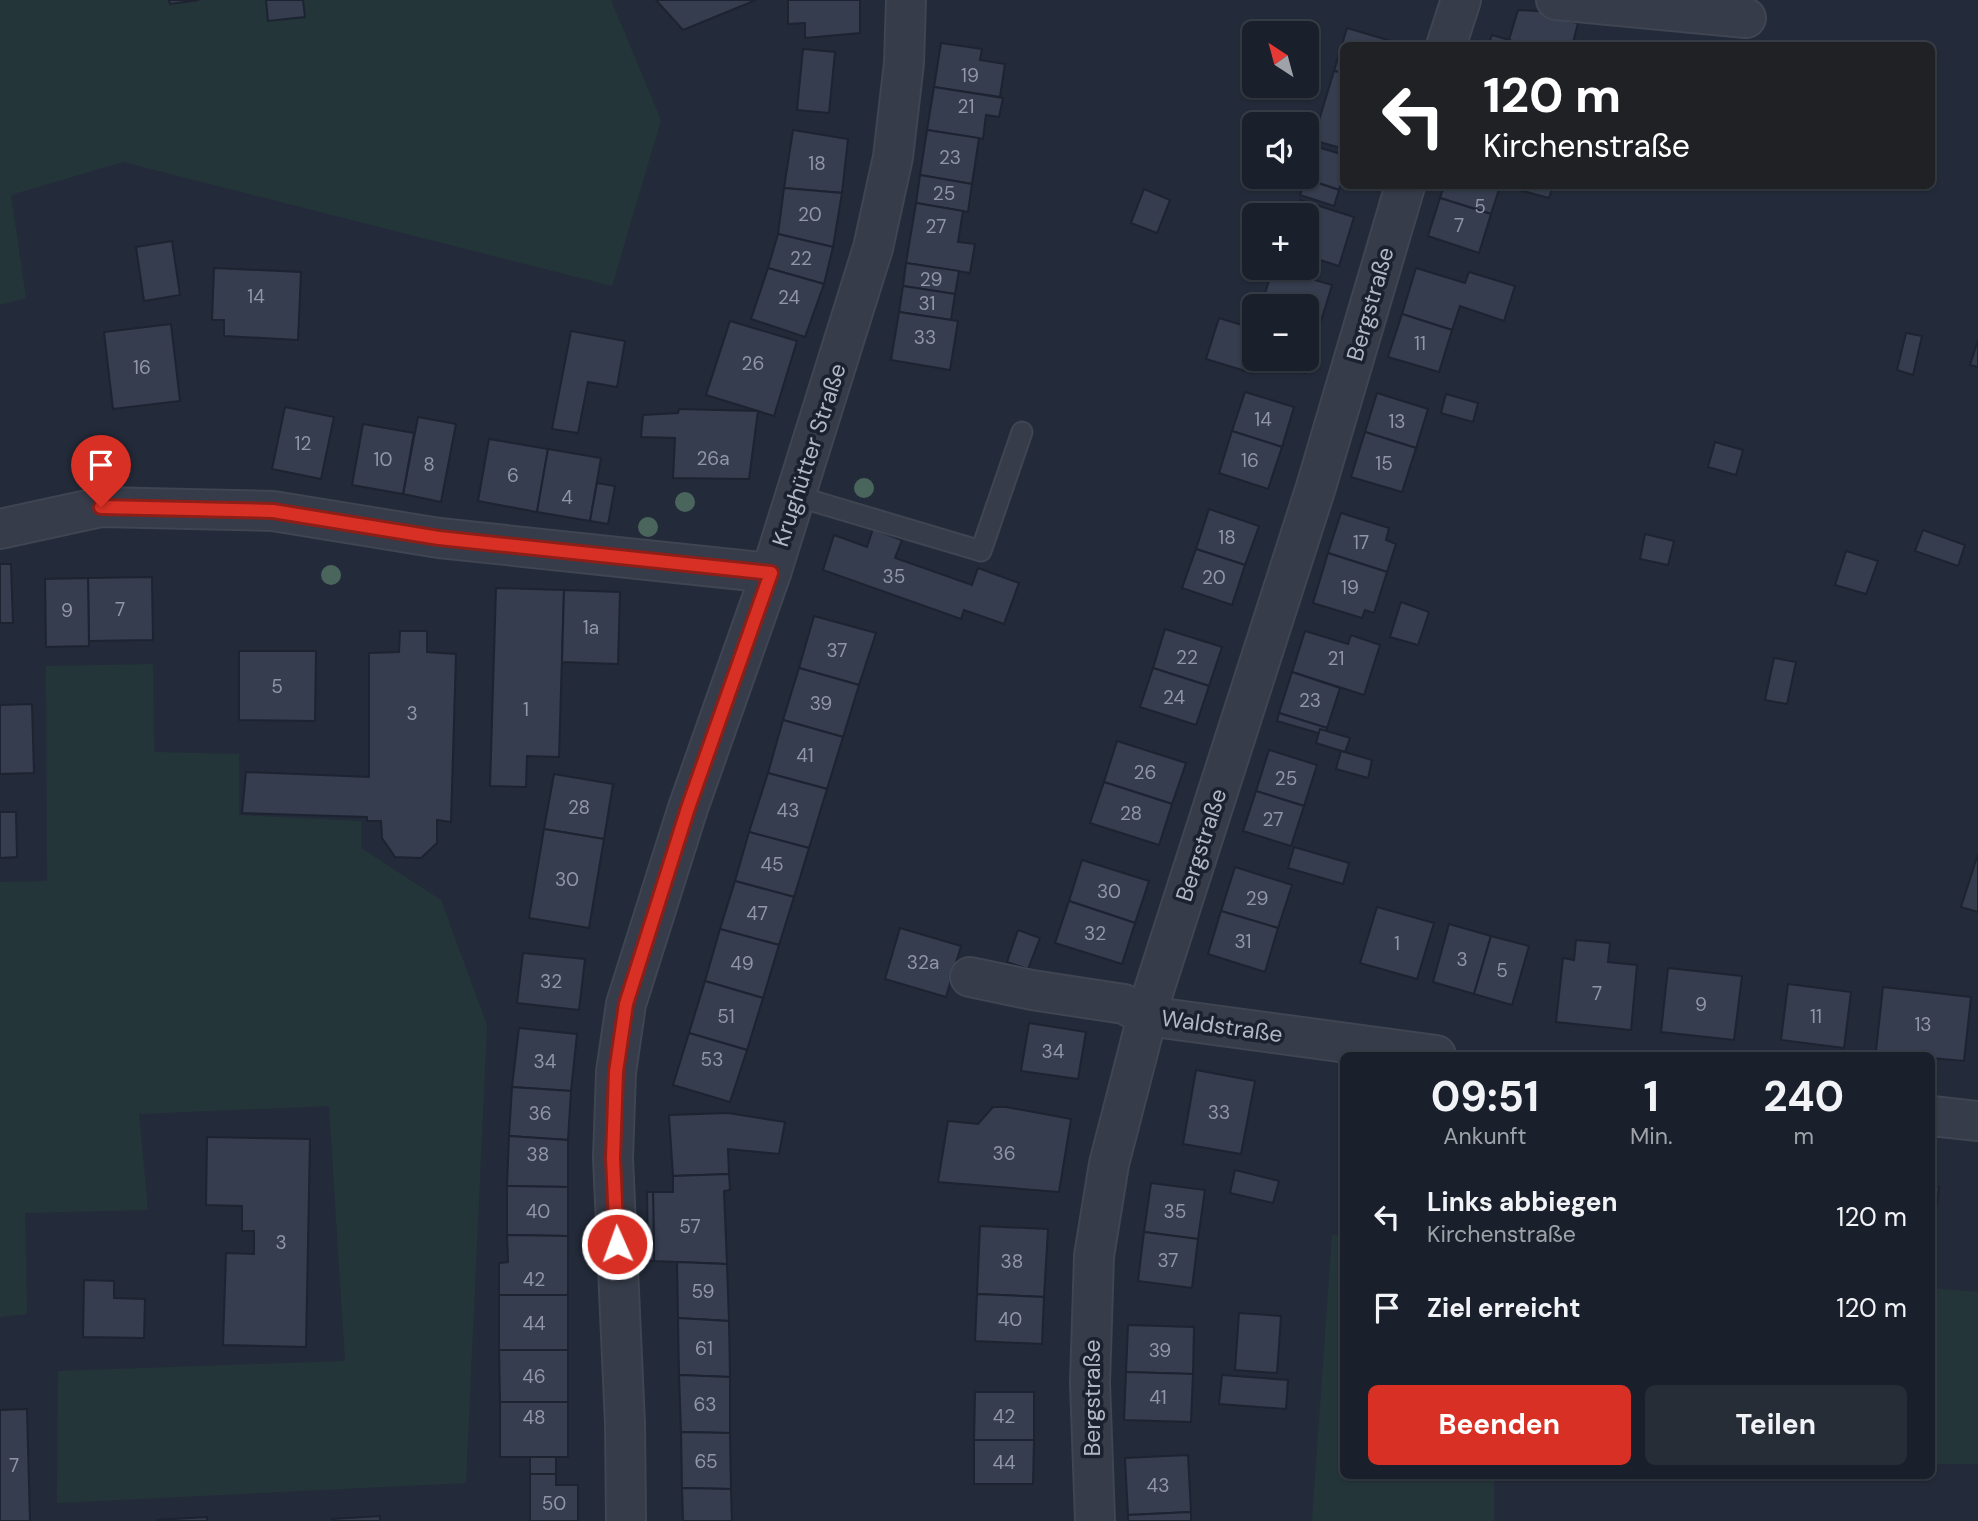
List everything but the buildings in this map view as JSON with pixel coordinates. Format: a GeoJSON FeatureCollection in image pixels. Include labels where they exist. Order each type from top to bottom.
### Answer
{"type":"FeatureCollection","features":[{"type":"Feature","properties":{"kind":"street","name":"Krughütter Straße"},"geometry":{"type":"LineString","coordinates":[[626,1521],[625,1424],[613,1158],[616,1072],[626,1004],[688,808],[771,573],[873,248],[893,157],[904,63],[906,0]]}},
{"type":"Feature","properties":{"kind":"street"},"geometry":{"type":"LineString","coordinates":[[1556,0],[1746,18]]}},
{"type":"Feature","properties":{"kind":"street"},"geometry":{"type":"LineString","coordinates":[[1447,42],[1459,1]]}},
{"type":"Feature","properties":{"kind":"street","name":"Bergstraße"},"geometry":{"type":"LineString","coordinates":[[1095,1521],[1090,1384],[1094,1256],[1109,1164],[1154,990],[1316,487],[1404,189]]}},
{"type":"Feature","properties":{"kind":"street"},"geometry":{"type":"LineString","coordinates":[[0,529],[101,507],[273,511],[439,538],[771,573]]}},
{"type":"Feature","properties":{"kind":"street","name":"Waldstraße"},"geometry":{"type":"LineString","coordinates":[[970,977],[1032,990],[1124,1003],[1147,1016],[1414,1052]]}},
{"type":"Feature","properties":{"kind":"street"},"geometry":{"type":"LineString","coordinates":[[1935,1116],[1978,1122]]}},
{"type":"Feature","properties":{"kind":"lane"},"geometry":{"type":"LineString","coordinates":[[796,496],[981,551],[1022,432]]}},
{"type":"Feature","properties":{"kind":"shaded area"},"geometry":{"type":"Polygon","coordinates":[[[0,0],[611,0],[661,120],[612,286],[123,162],[11,195],[26,298],[0,305],[0,0]]]}},
{"type":"Feature","properties":{"kind":"shaded area"},"geometry":{"type":"Polygon","coordinates":[[[153,664],[154,752],[239,754],[239,815],[361,821],[361,848],[441,900],[487,1025],[466,1483],[57,1503],[58,1371],[345,1361],[329,1106],[139,1114],[148,1210],[25,1213],[27,1314],[0,1317],[0,882],[47,881],[46,666],[153,664]]]}},
{"type":"Feature","properties":{"kind":"shaded area"},"geometry":{"type":"Polygon","coordinates":[[[1332,1235],[1340,1236],[1340,1479],[1494,1479],[1494,1521],[1312,1521],[1332,1235]]]}},
{"type":"Feature","properties":{"kind":"shaded area"},"geometry":{"type":"Polygon","coordinates":[[[1935,1288],[1978,1292],[1978,1464],[1935,1464],[1935,1288]]]}},
{"type":"Feature","properties":{"kind":"route"},"geometry":{"type":"LineString","coordinates":[[101,507],[273,511],[439,538],[771,573],[688,808],[626,1004],[616,1072],[613,1158],[617,1244]]}}]}
